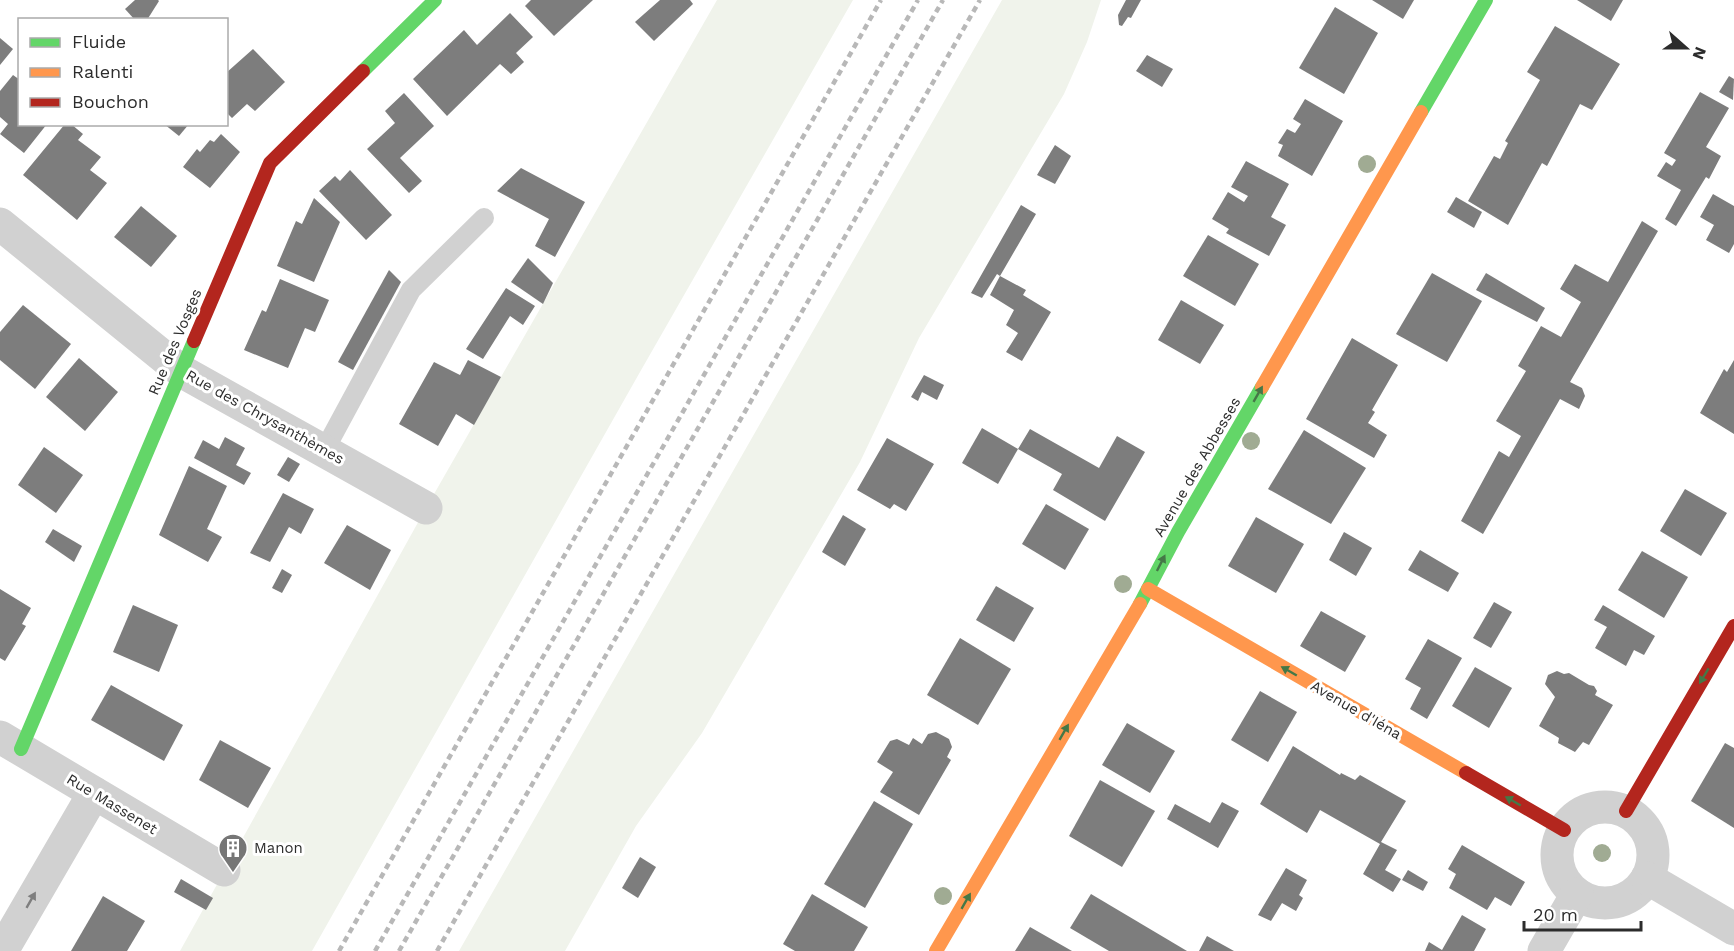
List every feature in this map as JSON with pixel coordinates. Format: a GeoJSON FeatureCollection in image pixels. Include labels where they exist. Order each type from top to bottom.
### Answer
{"type":"FeatureCollection","features":[{"type":"Feature","properties":{"kind":"street","name":"Rue des Vosges"},"geometry":{"type":"LineString","coordinates":[[10,743],[180,371],[270,163],[435,0]]}},
{"type":"Feature","properties":{"kind":"street","name":"Avenue des Abbesses"},"geometry":{"type":"LineString","coordinates":[[936,951],[1148,589],[1184,521],[1486,0]]}},
{"type":"Feature","properties":{"kind":"street","name":"Rue des Chrysanthèmes"},"geometry":{"type":"LineString","coordinates":[[0,224],[180,371],[426,507]]}},
{"type":"Feature","properties":{"kind":"street","name":"Avenue d'Iéna"},"geometry":{"type":"LineString","coordinates":[[1148,589],[1564,830]]}},
{"type":"Feature","properties":{"kind":"street"},"geometry":{"type":"LineString","coordinates":[[1626,811],[1734,626]]}},
{"type":"Feature","properties":{"kind":"street","name":"Rue Massenet"},"geometry":{"type":"LineString","coordinates":[[10,743],[224,870]]}},
{"type":"Feature","properties":{"kind":"street"},"geometry":{"type":"LineString","coordinates":[[2,951],[94,793]]}},
{"type":"Feature","properties":{"kind":"street"},"geometry":{"type":"LineString","coordinates":[[1612,806],[1626,811],[1639,820],[1648,833],[1653,847],[1653,863],[1647,878],[1637,891],[1624,899],[1608,903],[1592,901],[1577,894],[1566,884],[1558,864],[1558,843],[1564,830],[1573,818],[1584,810],[1612,806]]}},
{"type":"Feature","properties":{"kind":"street"},"geometry":{"type":"LineString","coordinates":[[1647,878],[1734,929]]}},
{"type":"Feature","properties":{"kind":"street"},"geometry":{"type":"LineString","coordinates":[[1544,951],[1577,894]]}},
{"type":"Feature","properties":{"kind":"lane"},"geometry":{"type":"LineString","coordinates":[[324,451],[411,290],[484,218]]}},
{"type":"Feature","properties":{"kind":"shaded area"},"geometry":{"type":"Polygon","coordinates":[[[717,0],[853,0],[312,951],[180,951],[426,508],[717,0]]]}},
{"type":"Feature","properties":{"kind":"shaded area"},"geometry":{"type":"Polygon","coordinates":[[[1002,0],[1101,0],[1087,42],[1064,94],[919,338],[860,462],[702,733],[636,826],[565,951],[459,951],[1002,0]]]}},
{"type":"Feature","properties":{"kind":"building"},"geometry":{"type":"Polygon","coordinates":[[[135,0],[159,1],[148,18],[133,18],[125,9],[135,0]]]}},
{"type":"Feature","properties":{"kind":"building"},"geometry":{"type":"Polygon","coordinates":[[[531,0],[593,0],[554,36],[525,6],[531,0]]]}},
{"type":"Feature","properties":{"kind":"building"},"geometry":{"type":"Polygon","coordinates":[[[660,0],[690,0],[693,4],[654,41],[635,22],[660,0]]]}},
{"type":"Feature","properties":{"kind":"building"},"geometry":{"type":"Polygon","coordinates":[[[1126,0],[1141,0],[1131,18],[1128,17],[1122,26],[1119,25],[1118,15],[1126,0]]]}},
{"type":"Feature","properties":{"kind":"building"},"geometry":{"type":"Polygon","coordinates":[[[1372,0],[1414,0],[1403,19],[1372,0]]]}},
{"type":"Feature","properties":{"kind":"building"},"geometry":{"type":"Polygon","coordinates":[[[1577,0],[1623,0],[1611,21],[1577,0]]]}},
{"type":"Feature","properties":{"kind":"building"},"geometry":{"type":"Polygon","coordinates":[[[1335,7],[1378,33],[1344,94],[1299,68],[1335,7]]]}},
{"type":"Feature","properties":{"kind":"building"},"geometry":{"type":"Polygon","coordinates":[[[510,13],[533,37],[516,53],[524,62],[511,74],[500,64],[447,116],[413,79],[464,30],[477,45],[510,13]]]}},
{"type":"Feature","properties":{"kind":"building"},"geometry":{"type":"Polygon","coordinates":[[[1555,26],[1620,64],[1592,110],[1580,104],[1547,166],[1542,163],[1508,225],[1468,201],[1494,156],[1500,159],[1508,143],[1505,141],[1540,80],[1527,72],[1555,26]]]}},
{"type":"Feature","properties":{"kind":"building"},"geometry":{"type":"Polygon","coordinates":[[[0,38],[13,49],[0,65],[0,38]]]}},
{"type":"Feature","properties":{"kind":"building"},"geometry":{"type":"Polygon","coordinates":[[[253,49],[285,82],[255,111],[247,104],[232,118],[228,114],[228,71],[253,49]]]}},
{"type":"Feature","properties":{"kind":"building"},"geometry":{"type":"Polygon","coordinates":[[[1147,55],[1173,69],[1162,87],[1136,71],[1147,55]]]}},
{"type":"Feature","properties":{"kind":"building"},"geometry":{"type":"Polygon","coordinates":[[[13,75],[18,79],[18,126],[45,126],[24,153],[0,134],[8,124],[0,117],[0,91],[13,75]]]}},
{"type":"Feature","properties":{"kind":"building"},"geometry":{"type":"Polygon","coordinates":[[[1729,76],[1734,79],[1733,100],[1719,92],[1729,76]]]}},
{"type":"Feature","properties":{"kind":"building"},"geometry":{"type":"Polygon","coordinates":[[[1700,92],[1729,108],[1706,147],[1721,156],[1709,179],[1706,177],[1676,226],[1665,219],[1681,190],[1657,176],[1666,162],[1672,166],[1676,160],[1664,153],[1700,92]]]}},
{"type":"Feature","properties":{"kind":"building"},"geometry":{"type":"Polygon","coordinates":[[[404,93],[434,126],[400,158],[422,181],[409,193],[367,149],[395,123],[385,111],[404,93]]]}},
{"type":"Feature","properties":{"kind":"building"},"geometry":{"type":"Polygon","coordinates":[[[1305,99],[1343,121],[1312,176],[1278,156],[1283,145],[1278,143],[1287,129],[1295,133],[1301,124],[1293,119],[1305,99]]]}},
{"type":"Feature","properties":{"kind":"building"},"geometry":{"type":"Polygon","coordinates":[[[63,126],[73,126],[83,134],[78,140],[101,157],[90,170],[107,183],[77,220],[23,175],[63,126]]]}},
{"type":"Feature","properties":{"kind":"building"},"geometry":{"type":"Polygon","coordinates":[[[166,126],[187,126],[179,136],[166,126]]]}},
{"type":"Feature","properties":{"kind":"building"},"geometry":{"type":"Polygon","coordinates":[[[221,134],[240,152],[210,188],[183,167],[197,149],[200,152],[210,140],[214,142],[221,134]]]}},
{"type":"Feature","properties":{"kind":"building"},"geometry":{"type":"Polygon","coordinates":[[[1055,145],[1071,156],[1055,184],[1037,175],[1055,145]]]}},
{"type":"Feature","properties":{"kind":"building"},"geometry":{"type":"Polygon","coordinates":[[[1246,161],[1289,184],[1271,217],[1286,225],[1269,256],[1226,233],[1229,229],[1212,219],[1228,192],[1244,202],[1248,196],[1231,187],[1246,161]]]}},
{"type":"Feature","properties":{"kind":"building"},"geometry":{"type":"Polygon","coordinates":[[[521,168],[585,202],[555,257],[535,246],[549,219],[497,191],[521,168]]]}},
{"type":"Feature","properties":{"kind":"building"},"geometry":{"type":"Polygon","coordinates":[[[350,170],[392,215],[366,240],[319,191],[335,176],[340,181],[350,170]]]}},
{"type":"Feature","properties":{"kind":"building"},"geometry":{"type":"Polygon","coordinates":[[[1713,194],[1734,206],[1734,244],[1729,253],[1706,240],[1714,225],[1700,217],[1713,194]]]}},
{"type":"Feature","properties":{"kind":"building"},"geometry":{"type":"Polygon","coordinates":[[[1456,197],[1482,212],[1474,228],[1447,212],[1456,197]]]}},
{"type":"Feature","properties":{"kind":"building"},"geometry":{"type":"Polygon","coordinates":[[[314,198],[340,222],[314,282],[277,266],[296,221],[302,224],[314,198]]]}},
{"type":"Feature","properties":{"kind":"building"},"geometry":{"type":"Polygon","coordinates":[[[1021,205],[1036,214],[1000,276],[997,274],[982,298],[971,293],[1021,205]]]}},
{"type":"Feature","properties":{"kind":"building"},"geometry":{"type":"Polygon","coordinates":[[[141,206],[177,236],[151,267],[114,237],[141,206]]]}},
{"type":"Feature","properties":{"kind":"building"},"geometry":{"type":"Polygon","coordinates":[[[1642,221],[1658,231],[1570,382],[1582,388],[1585,396],[1579,409],[1560,399],[1483,534],[1461,521],[1499,451],[1509,457],[1521,436],[1496,421],[1526,371],[1518,366],[1541,326],[1561,337],[1581,302],[1560,289],[1575,264],[1608,282],[1642,221]]]}},
{"type":"Feature","properties":{"kind":"building"},"geometry":{"type":"Polygon","coordinates":[[[1208,235],[1259,264],[1235,306],[1183,276],[1208,235]]]}},
{"type":"Feature","properties":{"kind":"building"},"geometry":{"type":"Polygon","coordinates":[[[528,258],[553,283],[543,304],[511,282],[528,258]]]}},
{"type":"Feature","properties":{"kind":"building"},"geometry":{"type":"Polygon","coordinates":[[[389,270],[401,282],[353,370],[338,362],[389,270]]]}},
{"type":"Feature","properties":{"kind":"building"},"geometry":{"type":"Polygon","coordinates":[[[1432,273],[1482,301],[1447,362],[1396,334],[1432,273]]]}},
{"type":"Feature","properties":{"kind":"building"},"geometry":{"type":"Polygon","coordinates":[[[1486,273],[1545,308],[1537,322],[1476,290],[1486,273]]]}},
{"type":"Feature","properties":{"kind":"building"},"geometry":{"type":"Polygon","coordinates":[[[1000,276],[1026,290],[1023,295],[1051,312],[1022,361],[1006,352],[1018,333],[1006,325],[1014,310],[990,295],[1000,276]]]}},
{"type":"Feature","properties":{"kind":"building"},"geometry":{"type":"Polygon","coordinates":[[[280,279],[329,300],[315,332],[305,328],[288,368],[244,350],[262,310],[266,312],[280,279]]]}},
{"type":"Feature","properties":{"kind":"building"},"geometry":{"type":"Polygon","coordinates":[[[506,288],[535,306],[523,325],[510,316],[483,359],[466,349],[506,288]]]}},
{"type":"Feature","properties":{"kind":"building"},"geometry":{"type":"Polygon","coordinates":[[[1181,300],[1224,325],[1200,364],[1158,340],[1181,300]]]}},
{"type":"Feature","properties":{"kind":"building"},"geometry":{"type":"Polygon","coordinates":[[[23,305],[71,344],[35,389],[0,360],[0,332],[23,305]]]}},
{"type":"Feature","properties":{"kind":"building"},"geometry":{"type":"Polygon","coordinates":[[[1352,338],[1398,365],[1372,410],[1375,412],[1368,423],[1387,435],[1374,458],[1306,419],[1352,338]]]}},
{"type":"Feature","properties":{"kind":"building"},"geometry":{"type":"Polygon","coordinates":[[[79,358],[118,392],[85,431],[46,397],[79,358]]]}},
{"type":"Feature","properties":{"kind":"building"},"geometry":{"type":"Polygon","coordinates":[[[468,360],[501,377],[474,425],[456,414],[438,446],[399,424],[434,362],[460,375],[468,360]]]}},
{"type":"Feature","properties":{"kind":"building"},"geometry":{"type":"Polygon","coordinates":[[[1734,360],[1734,434],[1700,413],[1724,369],[1727,372],[1734,360]]]}},
{"type":"Feature","properties":{"kind":"building"},"geometry":{"type":"Polygon","coordinates":[[[924,375],[944,385],[937,400],[922,392],[918,401],[911,397],[924,375]]]}},
{"type":"Feature","properties":{"kind":"building"},"geometry":{"type":"Polygon","coordinates":[[[982,428],[1018,449],[998,484],[962,463],[982,428]]]}},
{"type":"Feature","properties":{"kind":"building"},"geometry":{"type":"Polygon","coordinates":[[[1030,429],[1099,468],[1117,436],[1145,452],[1105,521],[1053,490],[1062,474],[1018,449],[1030,429]]]}},
{"type":"Feature","properties":{"kind":"building"},"geometry":{"type":"Polygon","coordinates":[[[1304,430],[1366,468],[1331,524],[1268,489],[1304,430]]]}},
{"type":"Feature","properties":{"kind":"building"},"geometry":{"type":"Polygon","coordinates":[[[225,437],[245,448],[236,465],[251,473],[244,485],[194,458],[203,440],[219,449],[225,437]]]}},
{"type":"Feature","properties":{"kind":"building"},"geometry":{"type":"Polygon","coordinates":[[[887,438],[934,464],[906,511],[894,504],[890,509],[857,490],[887,438]]]}},
{"type":"Feature","properties":{"kind":"building"},"geometry":{"type":"Polygon","coordinates":[[[44,447],[83,475],[56,513],[18,485],[44,447]]]}},
{"type":"Feature","properties":{"kind":"building"},"geometry":{"type":"Polygon","coordinates":[[[288,457],[300,464],[289,482],[277,475],[288,457]]]}},
{"type":"Feature","properties":{"kind":"building"},"geometry":{"type":"Polygon","coordinates":[[[189,466],[227,486],[207,529],[222,537],[208,562],[159,535],[189,466]]]}},
{"type":"Feature","properties":{"kind":"building"},"geometry":{"type":"Polygon","coordinates":[[[1685,489],[1727,513],[1701,556],[1660,531],[1685,489]]]}},
{"type":"Feature","properties":{"kind":"building"},"geometry":{"type":"Polygon","coordinates":[[[283,493],[314,509],[301,534],[289,527],[270,562],[250,553],[283,493]]]}},
{"type":"Feature","properties":{"kind":"building"},"geometry":{"type":"Polygon","coordinates":[[[1046,504],[1089,529],[1065,570],[1022,544],[1046,504]]]}},
{"type":"Feature","properties":{"kind":"building"},"geometry":{"type":"Polygon","coordinates":[[[843,515],[866,529],[845,566],[822,552],[843,515]]]}},
{"type":"Feature","properties":{"kind":"building"},"geometry":{"type":"Polygon","coordinates":[[[1256,517],[1304,544],[1276,593],[1228,566],[1256,517]]]}},
{"type":"Feature","properties":{"kind":"building"},"geometry":{"type":"Polygon","coordinates":[[[347,525],[391,550],[370,590],[324,563],[347,525]]]}},
{"type":"Feature","properties":{"kind":"building"},"geometry":{"type":"Polygon","coordinates":[[[53,529],[82,546],[74,562],[45,542],[53,529]]]}},
{"type":"Feature","properties":{"kind":"building"},"geometry":{"type":"Polygon","coordinates":[[[1344,532],[1372,548],[1356,576],[1329,560],[1344,532]]]}},
{"type":"Feature","properties":{"kind":"building"},"geometry":{"type":"Polygon","coordinates":[[[1420,550],[1459,573],[1448,592],[1408,570],[1420,550]]]}},
{"type":"Feature","properties":{"kind":"building"},"geometry":{"type":"Polygon","coordinates":[[[1642,551],[1688,577],[1664,618],[1618,590],[1642,551]]]}},
{"type":"Feature","properties":{"kind":"building"},"geometry":{"type":"Polygon","coordinates":[[[282,569],[292,575],[282,593],[272,588],[282,569]]]}},
{"type":"Feature","properties":{"kind":"building"},"geometry":{"type":"Polygon","coordinates":[[[996,586],[1034,608],[1014,642],[976,620],[996,586]]]}},
{"type":"Feature","properties":{"kind":"building"},"geometry":{"type":"Polygon","coordinates":[[[0,589],[31,608],[22,624],[26,626],[5,661],[0,658],[0,589]]]}},
{"type":"Feature","properties":{"kind":"building"},"geometry":{"type":"Polygon","coordinates":[[[1494,602],[1512,612],[1491,648],[1473,638],[1494,602]]]}},
{"type":"Feature","properties":{"kind":"building"},"geometry":{"type":"Polygon","coordinates":[[[133,605],[178,625],[159,672],[113,652],[133,605]]]}},
{"type":"Feature","properties":{"kind":"building"},"geometry":{"type":"Polygon","coordinates":[[[1603,605],[1655,636],[1644,655],[1634,650],[1626,666],[1595,648],[1607,627],[1594,620],[1603,605]]]}},
{"type":"Feature","properties":{"kind":"building"},"geometry":{"type":"Polygon","coordinates":[[[1321,611],[1366,636],[1345,672],[1300,646],[1321,611]]]}},
{"type":"Feature","properties":{"kind":"building"},"geometry":{"type":"Polygon","coordinates":[[[960,638],[1011,669],[978,725],[927,695],[960,638]]]}},
{"type":"Feature","properties":{"kind":"building"},"geometry":{"type":"Polygon","coordinates":[[[1428,639],[1462,658],[1427,719],[1410,709],[1421,688],[1405,679],[1428,639]]]}},
{"type":"Feature","properties":{"kind":"building"},"geometry":{"type":"Polygon","coordinates":[[[1475,667],[1512,688],[1489,728],[1452,706],[1475,667]]]}},
{"type":"Feature","properties":{"kind":"building"},"geometry":{"type":"Polygon","coordinates":[[[1557,671],[1564,674],[1569,673],[1594,686],[1597,691],[1595,695],[1613,705],[1589,745],[1583,742],[1575,752],[1558,743],[1559,738],[1539,726],[1555,697],[1545,684],[1548,675],[1557,671]]]}},
{"type":"Feature","properties":{"kind":"building"},"geometry":{"type":"Polygon","coordinates":[[[111,685],[183,725],[164,761],[91,720],[111,685]]]}},
{"type":"Feature","properties":{"kind":"building"},"geometry":{"type":"Polygon","coordinates":[[[1260,691],[1297,712],[1268,762],[1231,740],[1260,691]]]}},
{"type":"Feature","properties":{"kind":"building"},"geometry":{"type":"Polygon","coordinates":[[[1127,723],[1175,751],[1150,793],[1102,765],[1127,723]]]}},
{"type":"Feature","properties":{"kind":"building"},"geometry":{"type":"Polygon","coordinates":[[[936,732],[949,739],[952,747],[947,757],[951,760],[919,815],[880,792],[893,772],[877,762],[890,741],[897,739],[909,745],[913,738],[922,744],[928,734],[936,732]]]}},
{"type":"Feature","properties":{"kind":"building"},"geometry":{"type":"Polygon","coordinates":[[[220,740],[271,768],[248,808],[199,780],[220,740]]]}},
{"type":"Feature","properties":{"kind":"building"},"geometry":{"type":"Polygon","coordinates":[[[1725,743],[1734,748],[1734,828],[1691,801],[1725,743]]]}},
{"type":"Feature","properties":{"kind":"building"},"geometry":{"type":"Polygon","coordinates":[[[1293,746],[1340,775],[1341,773],[1355,780],[1360,775],[1406,801],[1381,842],[1397,850],[1385,870],[1401,879],[1393,892],[1363,874],[1380,844],[1320,810],[1307,833],[1260,804],[1293,746]]]}},
{"type":"Feature","properties":{"kind":"building"},"geometry":{"type":"Polygon","coordinates":[[[1100,780],[1155,811],[1122,867],[1069,836],[1100,780]]]}},
{"type":"Feature","properties":{"kind":"building"},"geometry":{"type":"Polygon","coordinates":[[[874,801],[913,824],[865,908],[824,884],[874,801]]]}},
{"type":"Feature","properties":{"kind":"building"},"geometry":{"type":"Polygon","coordinates":[[[1222,802],[1239,811],[1218,848],[1167,819],[1175,804],[1210,823],[1222,802]]]}},
{"type":"Feature","properties":{"kind":"building"},"geometry":{"type":"Polygon","coordinates":[[[1462,845],[1525,882],[1511,906],[1495,897],[1487,910],[1449,888],[1456,874],[1448,869],[1462,845]]]}},
{"type":"Feature","properties":{"kind":"building"},"geometry":{"type":"Polygon","coordinates":[[[640,857],[656,867],[638,898],[622,888],[640,857]]]}},
{"type":"Feature","properties":{"kind":"building"},"geometry":{"type":"Polygon","coordinates":[[[1286,868],[1307,880],[1299,895],[1303,898],[1296,911],[1282,903],[1271,921],[1258,915],[1286,868]]]}},
{"type":"Feature","properties":{"kind":"building"},"geometry":{"type":"Polygon","coordinates":[[[1408,870],[1428,882],[1423,891],[1402,880],[1408,870]]]}},
{"type":"Feature","properties":{"kind":"building"},"geometry":{"type":"Polygon","coordinates":[[[181,879],[213,898],[206,910],[174,892],[181,879]]]}},
{"type":"Feature","properties":{"kind":"building"},"geometry":{"type":"Polygon","coordinates":[[[812,894],[868,927],[854,951],[795,951],[783,944],[812,894]]]}},
{"type":"Feature","properties":{"kind":"building"},"geometry":{"type":"Polygon","coordinates":[[[1091,894],[1187,951],[1109,951],[1070,928],[1091,894]]]}},
{"type":"Feature","properties":{"kind":"building"},"geometry":{"type":"Polygon","coordinates":[[[103,896],[145,921],[127,951],[71,951],[103,896]]]}},
{"type":"Feature","properties":{"kind":"building"},"geometry":{"type":"Polygon","coordinates":[[[1462,915],[1486,929],[1474,951],[1425,951],[1429,942],[1442,950],[1462,915]]]}},
{"type":"Feature","properties":{"kind":"building"},"geometry":{"type":"Polygon","coordinates":[[[1030,927],[1072,951],[1015,951],[1030,927]]]}},
{"type":"Feature","properties":{"kind":"building"},"geometry":{"type":"Polygon","coordinates":[[[1207,936],[1234,951],[1199,951],[1207,936]]]}},
{"type":"Feature","properties":{"kind":"railway"},"geometry":{"type":"LineString","coordinates":[[339,951],[881,0]]}},
{"type":"Feature","properties":{"kind":"railway"},"geometry":{"type":"LineString","coordinates":[[375,951],[918,0]]}},
{"type":"Feature","properties":{"kind":"railway"},"geometry":{"type":"LineString","coordinates":[[399,951],[943,0]]}},
{"type":"Feature","properties":{"kind":"railway"},"geometry":{"type":"LineString","coordinates":[[437,951],[980,0]]}},
{"type":"Feature","properties":{"kind":"traffic: fast"},"geometry":{"type":"LineString","coordinates":[[363,71],[435,0]]}},
{"type":"Feature","properties":{"kind":"traffic: fast"},"geometry":{"type":"LineString","coordinates":[[1421,112],[1486,0]]}},
{"type":"Feature","properties":{"kind":"traffic: fast"},"geometry":{"type":"LineString","coordinates":[[21,749],[194,341]]}},
{"type":"Feature","properties":{"kind":"traffic: fast"},"geometry":{"type":"LineString","coordinates":[[1140,604],[1178,532],[1262,387]]}},
{"type":"Feature","properties":{"kind":"traffic: slow"},"geometry":{"type":"LineString","coordinates":[[1262,387],[1421,112]]}},
{"type":"Feature","properties":{"kind":"traffic: slow"},"geometry":{"type":"LineString","coordinates":[[1148,589],[1466,773]]}},
{"type":"Feature","properties":{"kind":"traffic: slow"},"geometry":{"type":"LineString","coordinates":[[936,951],[1140,604]]}},
{"type":"Feature","properties":{"kind":"traffic: jam"},"geometry":{"type":"LineString","coordinates":[[194,341],[270,163],[363,71]]}},
{"type":"Feature","properties":{"kind":"traffic: jam"},"geometry":{"type":"LineString","coordinates":[[1626,811],[1734,626]]}},
{"type":"Feature","properties":{"kind":"traffic: jam"},"geometry":{"type":"LineString","coordinates":[[1466,773],[1564,830]]}},
{"type":"Feature","properties":{"kind":"place","name":"Manon"},"geometry":{"type":"Point","coordinates":[233,874]}}]}
